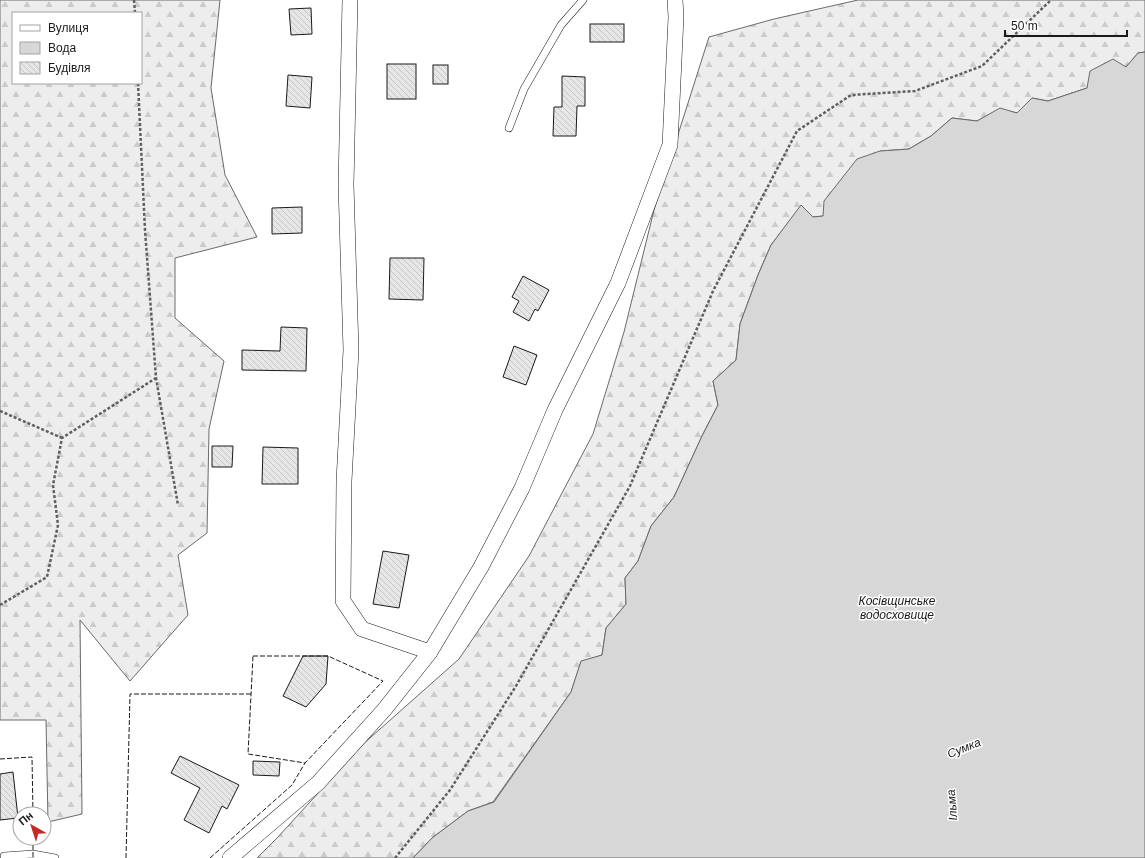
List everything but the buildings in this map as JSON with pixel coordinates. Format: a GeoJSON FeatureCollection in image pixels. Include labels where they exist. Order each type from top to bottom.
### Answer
{"type":"FeatureCollection","features":[{"type":"Feature","properties":{"kind":"street"},"geometry":{"type":"LineString","coordinates":[[350,0],[346,185],[351,350],[344,481],[343,601],[362,630],[430,652]]}},
{"type":"Feature","properties":{"kind":"street"},"geometry":{"type":"LineString","coordinates":[[230,858],[318,783],[384,710],[430,652],[482,567],[522,488],[555,410],[618,283],[665,160],[670,145],[676,17],[675,0]]}},
{"type":"Feature","properties":{"kind":"lane"},"geometry":{"type":"LineString","coordinates":[[509,128],[524,89],[561,25],[583,0]]}},
{"type":"Feature","properties":{"kind":"lane"},"geometry":{"type":"LineString","coordinates":[[4,856],[33,854],[55,858]]}},
{"type":"Feature","properties":{"kind":"path"},"geometry":{"type":"LineString","coordinates":[[134,0],[135,12]]}},
{"type":"Feature","properties":{"kind":"path"},"geometry":{"type":"LineString","coordinates":[[395,858],[450,790],[516,686],[630,486],[713,291],[796,131],[851,95],[915,91],[982,66],[1051,0]]}},
{"type":"Feature","properties":{"kind":"path"},"geometry":{"type":"LineString","coordinates":[[138,84],[144,230],[156,378],[178,505]]}},
{"type":"Feature","properties":{"kind":"path"},"geometry":{"type":"LineString","coordinates":[[0,605],[47,577],[58,525],[53,485],[62,438],[156,378]]}},
{"type":"Feature","properties":{"kind":"path"},"geometry":{"type":"LineString","coordinates":[[0,411],[62,438]]}},
{"type":"Feature","properties":{"kind":"green space"},"geometry":{"type":"Polygon","coordinates":[[[0,0],[220,0],[211,88],[225,175],[257,237],[175,258],[175,318],[224,361],[209,429],[207,533],[178,555],[188,615],[130,681],[80,620],[82,814],[52,821],[52,806],[48,806],[46,720],[0,720],[0,0]]]}},
{"type":"Feature","properties":{"kind":"green space"},"geometry":{"type":"Polygon","coordinates":[[[858,0],[1145,0],[1145,52],[1138,53],[1126,67],[1087,88],[1048,101],[1032,98],[1017,113],[1000,109],[977,121],[952,118],[931,136],[909,149],[880,151],[823,216],[813,217],[801,206],[771,245],[740,324],[736,360],[713,381],[718,405],[674,497],[651,526],[638,561],[625,578],[626,604],[606,628],[602,655],[581,662],[571,692],[493,802],[468,811],[432,838],[413,858],[257,858],[362,745],[459,659],[529,556],[593,434],[624,332],[654,210],[709,37],[774,19],[858,0]]]}},
{"type":"Feature","properties":{"kind":"water","name":"Косівщинське водосховище"},"geometry":{"type":"Polygon","coordinates":[[[1145,52],[1145,858],[413,858],[432,838],[468,811],[494,802],[571,692],[581,661],[602,655],[606,628],[626,604],[625,578],[638,561],[651,526],[674,497],[718,405],[713,381],[736,360],[740,324],[771,245],[801,205],[813,217],[823,216],[824,201],[857,159],[880,151],[909,149],[931,136],[952,118],[977,121],[1000,108],[1017,113],[1032,98],[1048,101],[1087,88],[1090,71],[1113,59],[1126,67],[1138,53],[1145,52]]]}},
{"type":"Feature","properties":{"kind":"fence"},"geometry":{"type":"LineString","coordinates":[[253,656],[328,656],[383,681],[305,763],[248,754],[253,656]]}},
{"type":"Feature","properties":{"kind":"fence"},"geometry":{"type":"LineString","coordinates":[[126,858],[130,694],[251,694]]}},
{"type":"Feature","properties":{"kind":"fence"},"geometry":{"type":"LineString","coordinates":[[0,759],[32,757],[33,806]]}},
{"type":"Feature","properties":{"kind":"fence"},"geometry":{"type":"LineString","coordinates":[[210,858],[292,785],[305,763]]}},
{"type":"Feature","properties":{"kind":"fence"},"geometry":{"type":"LineString","coordinates":[[33,846],[33,858]]}},
{"type":"Feature","properties":{"kind":"water label","name":"Сумка"},"geometry":{"type":"Point","coordinates":[964,748]}},
{"type":"Feature","properties":{"kind":"water label","name":"Ільма"},"geometry":{"type":"Point","coordinates":[952,805]}}]}
